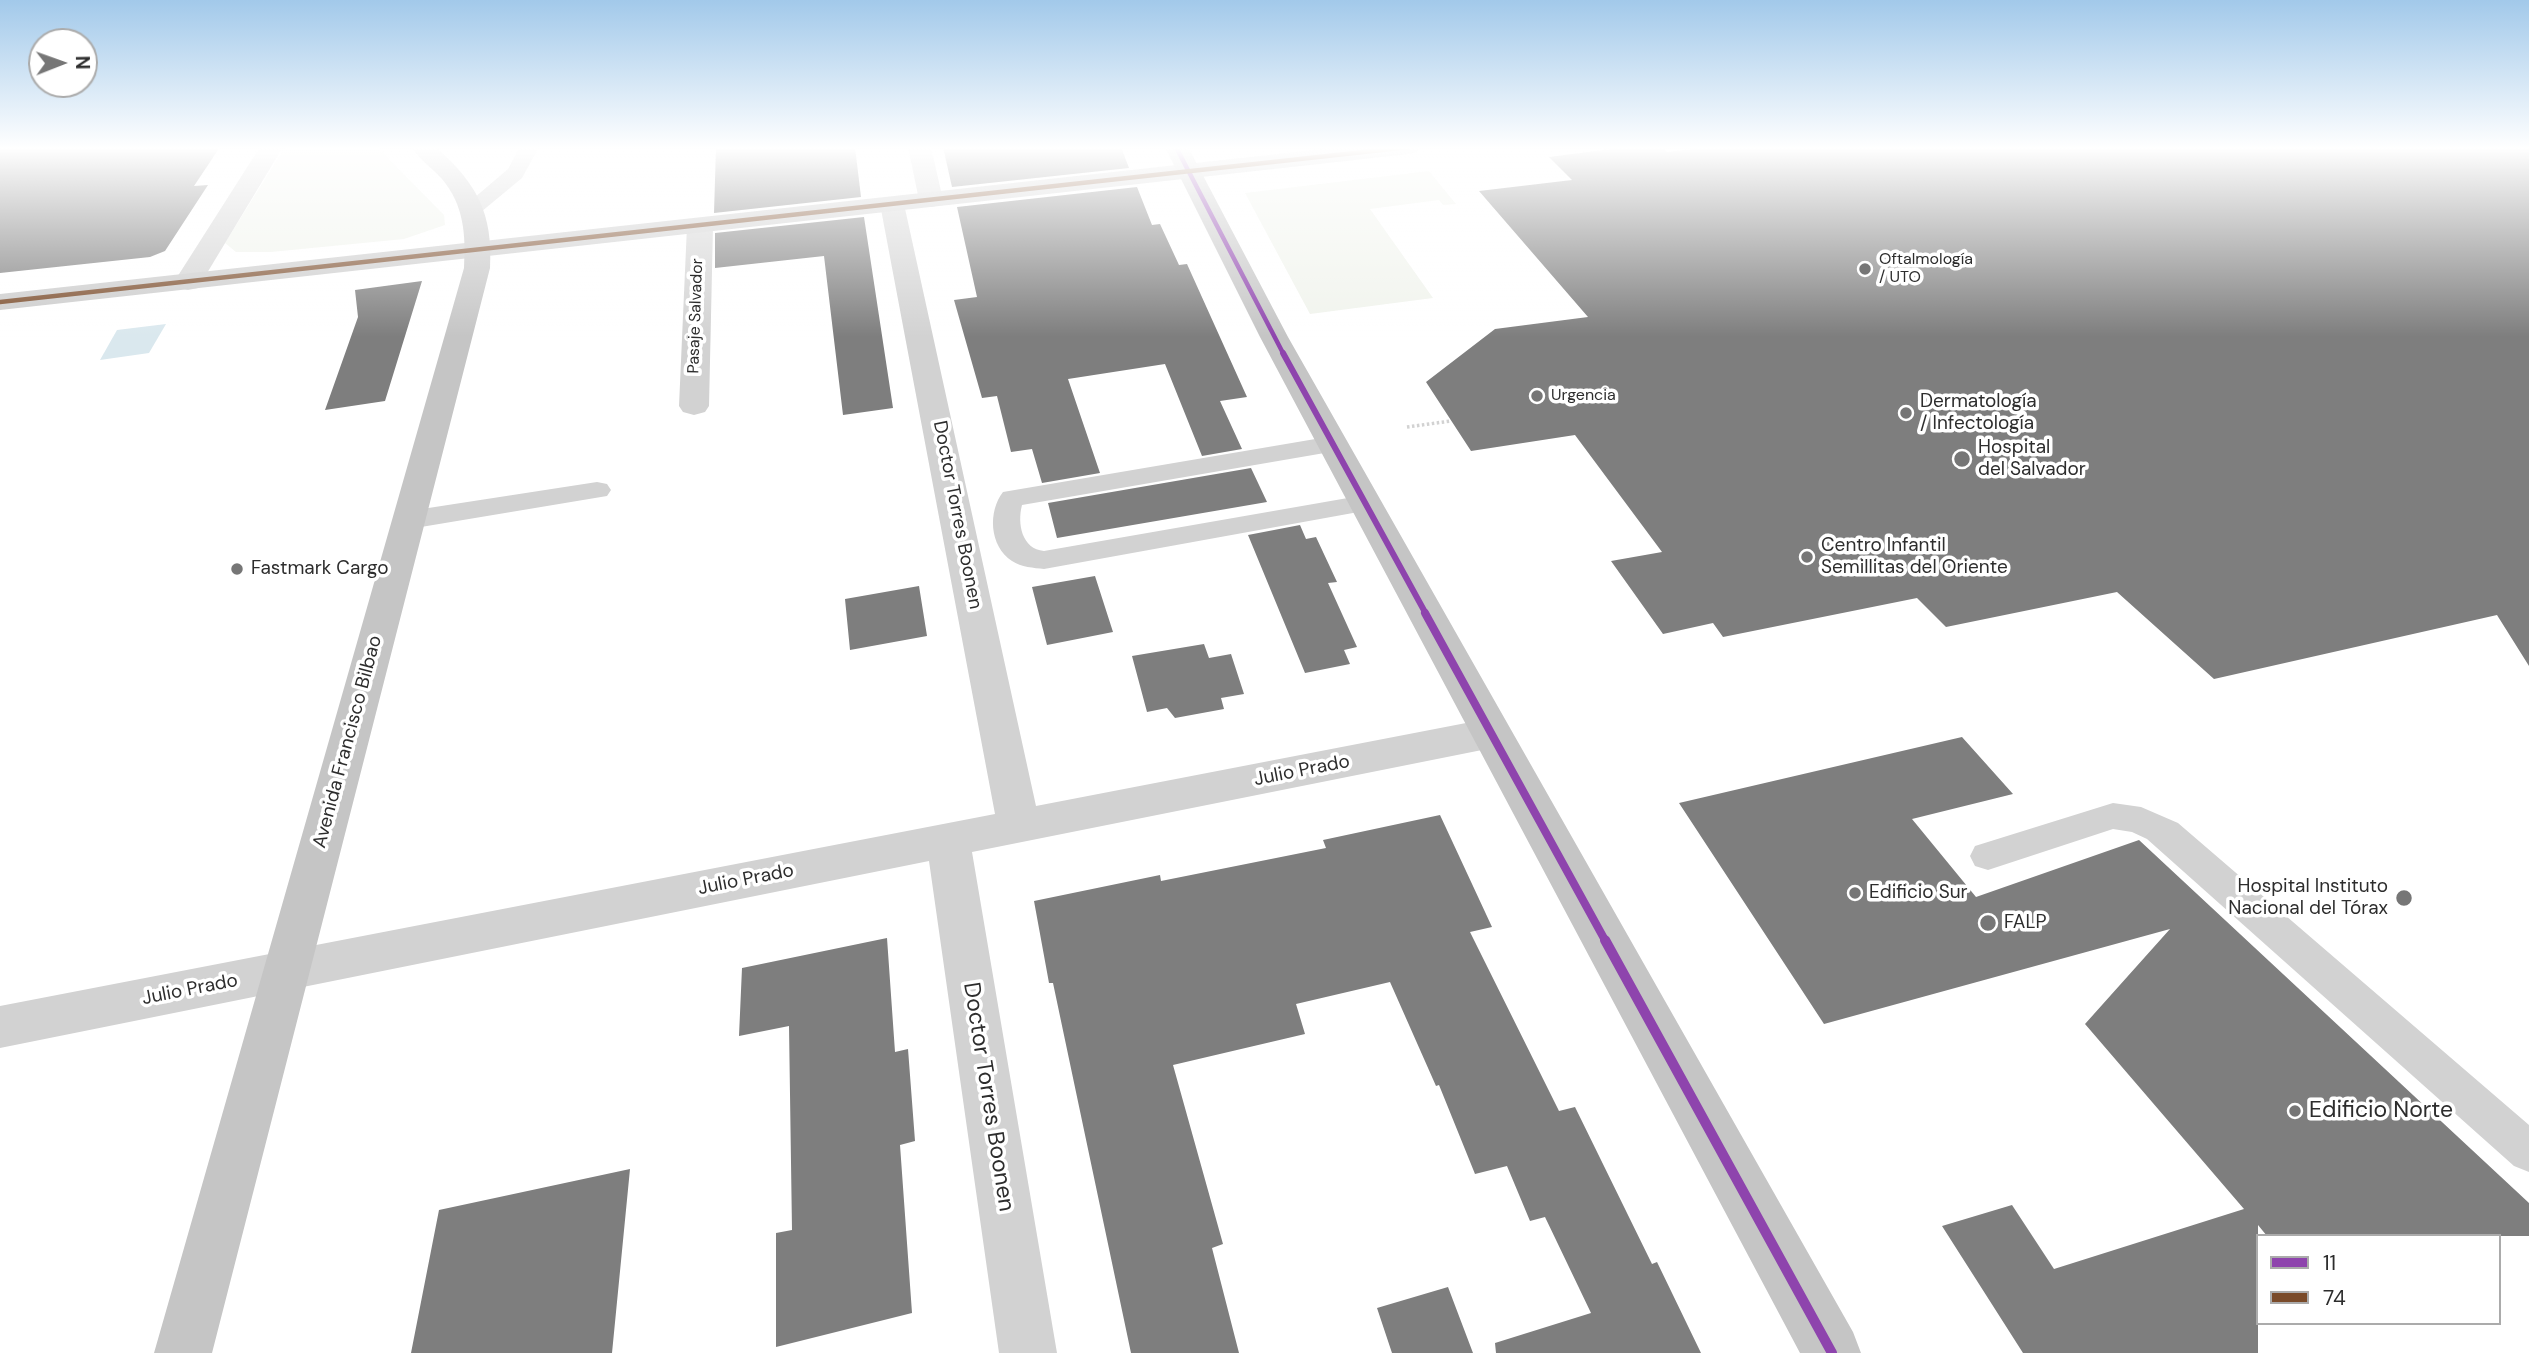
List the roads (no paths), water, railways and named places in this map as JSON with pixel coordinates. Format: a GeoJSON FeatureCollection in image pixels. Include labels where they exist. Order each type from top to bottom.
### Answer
{"type":"FeatureCollection","features":[{"type":"Feature","properties":{"kind":"main road","name":"Avenida Francisco Bilbao"},"geometry":{"type":"LineString","coordinates":[[183,1353],[477,268],[478,224],[475,210]]}},
{"type":"Feature","properties":{"kind":"main road"},"geometry":{"type":"LineString","coordinates":[[0,302],[838,210]]}},
{"type":"Feature","properties":{"kind":"main road"},"geometry":{"type":"LineString","coordinates":[[1209,210],[1365,503],[1832,1353]]}},
{"type":"Feature","properties":{"kind":"street"},"geometry":{"type":"LineString","coordinates":[[188,282],[233,210]]}},
{"type":"Feature","properties":{"kind":"street","name":"Doctor Torres Boonen"},"geometry":{"type":"LineString","coordinates":[[893,210],[1019,827]]}},
{"type":"Feature","properties":{"kind":"street","name":"Pasaje Salvador"},"geometry":{"type":"LineString","coordinates":[[694,406],[700,226]]}},
{"type":"Feature","properties":{"kind":"street","name":"Julio Prado"},"geometry":{"type":"LineString","coordinates":[[0,1027],[1492,733]]}},
{"type":"Feature","properties":{"kind":"street","name":"Doctor Torres Boonen"},"geometry":{"type":"LineString","coordinates":[[948,841],[1028,1353]]}},
{"type":"Feature","properties":{"kind":"lane"},"geometry":{"type":"LineString","coordinates":[[1333,444],[1013,498],[1006,509],[1010,541],[1023,555],[1044,560],[1365,503]]}},
{"type":"Feature","properties":{"kind":"lane"},"geometry":{"type":"LineString","coordinates":[[408,520],[597,490]]}},
{"type":"Feature","properties":{"kind":"lane"},"geometry":{"type":"LineString","coordinates":[[1988,856],[2113,816],[2129,816],[2148,822],[2166,833],[2529,1152]]}},
{"type":"Feature","properties":{"kind":"place","name":"Oftalmología / UTO"},"geometry":{"type":"Point","coordinates":[1865,269]}},
{"type":"Feature","properties":{"kind":"place","name":"Urgencia"},"geometry":{"type":"Point","coordinates":[1537,396]}},
{"type":"Feature","properties":{"kind":"place","name":"Dermatología / Infectología"},"geometry":{"type":"Point","coordinates":[1906,413]}},
{"type":"Feature","properties":{"kind":"place","name":"Hospital del Salvador"},"geometry":{"type":"Point","coordinates":[1962,459]}},
{"type":"Feature","properties":{"kind":"place","name":"Centro Infantil Semillitas del Oriente"},"geometry":{"type":"Point","coordinates":[1807,557]}},
{"type":"Feature","properties":{"kind":"place","name":"Fastmark Cargo"},"geometry":{"type":"Point","coordinates":[237,569]}},
{"type":"Feature","properties":{"kind":"place","name":"Edificio Sur"},"geometry":{"type":"Point","coordinates":[1855,893]}},
{"type":"Feature","properties":{"kind":"place","name":"Hospital Instituto Nacional del Tórax"},"geometry":{"type":"Point","coordinates":[2404,898]}},
{"type":"Feature","properties":{"kind":"place","name":"FALP"},"geometry":{"type":"Point","coordinates":[1988,923]}},
{"type":"Feature","properties":{"kind":"place","name":"Edificio Norte"},"geometry":{"type":"Point","coordinates":[2295,1111]}}]}
